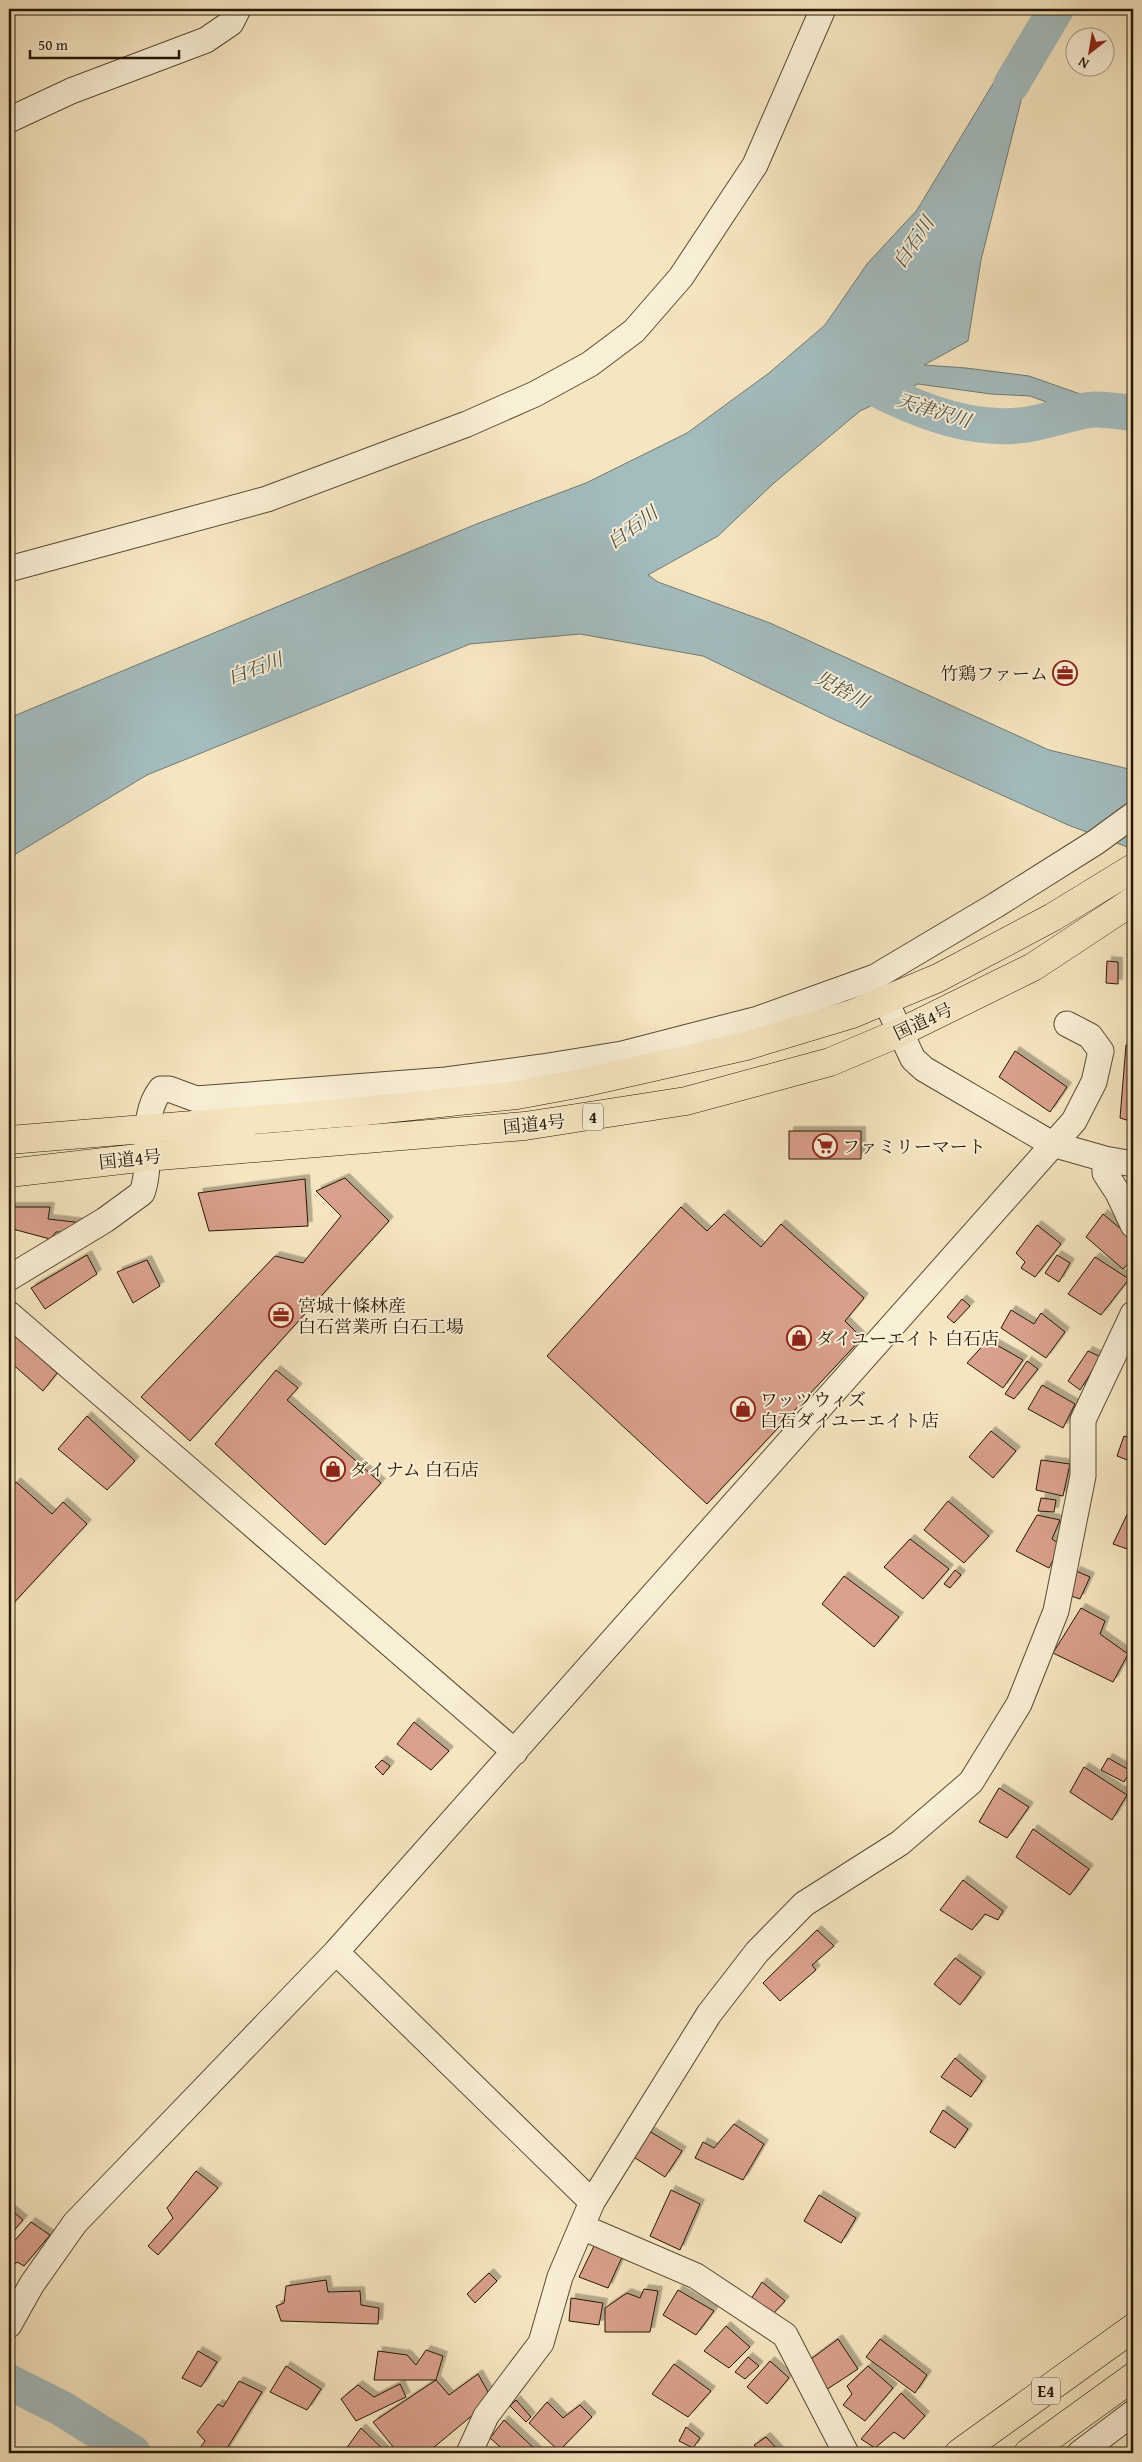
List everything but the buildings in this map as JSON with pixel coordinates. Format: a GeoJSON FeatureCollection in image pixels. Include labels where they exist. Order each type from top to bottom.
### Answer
{"type":"FeatureCollection","features":[{"type":"Feature","properties":{"kind":"highway","name":"国道4号"},"geometry":{"type":"LineString","coordinates":[[9,1140],[366,1111],[536,1092],[746,1046],[886,1002],[938,978],[1053,917],[1133,868]]}},
{"type":"Feature","properties":{"kind":"highway","name":"国道4号"},"geometry":{"type":"LineString","coordinates":[[9,1173],[148,1157],[578,1120],[686,1101],[830,1062],[899,1034],[1033,967],[1133,901]]}},
{"type":"Feature","properties":{"kind":"highway","name":"E4"},"geometry":{"type":"LineString","coordinates":[[959,2453],[1133,2328]]}},
{"type":"Feature","properties":{"kind":"highway","name":"E4"},"geometry":{"type":"LineString","coordinates":[[1028,2453],[1133,2377]]}},
{"type":"Feature","properties":{"kind":"street"},"geometry":{"type":"LineString","coordinates":[[9,120],[71,91],[206,40],[231,23],[238,9]]}},
{"type":"Feature","properties":{"kind":"street"},"geometry":{"type":"LineString","coordinates":[[9,569],[266,499],[467,424],[535,394],[590,364],[634,331],[681,277],[755,165],[823,9]]}},
{"type":"Feature","properties":{"kind":"street"},"geometry":{"type":"LineString","coordinates":[[9,1278],[106,1220],[142,1193],[146,1184],[149,1112],[161,1089],[169,1089],[196,1099],[446,1080],[622,1054],[758,1019],[875,978],[996,906],[1096,842],[1133,815]]}},
{"type":"Feature","properties":{"kind":"street"},"geometry":{"type":"LineString","coordinates":[[886,1002],[899,1034],[913,1059],[924,1070],[1052,1144],[1105,1159],[1133,1164]]}},
{"type":"Feature","properties":{"kind":"street"},"geometry":{"type":"LineString","coordinates":[[9,2324],[32,2284],[75,2223],[336,1952],[1074,1121],[1094,1082],[1101,1051],[1090,1036],[1067,1024]]}},
{"type":"Feature","properties":{"kind":"street"},"geometry":{"type":"LineString","coordinates":[[1105,1159],[1104,1173],[1118,1193],[1133,1226]]}},
{"type":"Feature","properties":{"kind":"street"},"geometry":{"type":"LineString","coordinates":[[9,1314],[515,1752]]}},
{"type":"Feature","properties":{"kind":"street"},"geometry":{"type":"LineString","coordinates":[[469,2453],[486,2416],[540,2343],[560,2277],[592,2202],[709,2014],[757,1952],[804,1904],[900,1843],[971,1782],[1019,1704],[1056,1611],[1083,1476],[1083,1420],[1133,1314]]}},
{"type":"Feature","properties":{"kind":"street"},"geometry":{"type":"LineString","coordinates":[[336,1952],[592,2202]]}},
{"type":"Feature","properties":{"kind":"street"},"geometry":{"type":"LineString","coordinates":[[582,2227],[696,2276],[785,2335],[846,2453]]}},
{"type":"Feature","properties":{"kind":"street"},"geometry":{"type":"LineString","coordinates":[[1080,2453],[1133,2413]]}},
{"type":"Feature","properties":{"kind":"water","name":"児捨川"},"geometry":{"type":"Polygon","coordinates":[[[1038,9],[1044,9],[981,260],[968,341],[924,365],[1029,376],[1083,395],[1133,404],[1133,407],[1112,426],[1030,396],[991,394],[918,384],[860,411],[774,483],[718,536],[648,575],[658,582],[770,623],[1049,750],[1133,770],[1133,849],[1068,825],[833,719],[703,656],[580,634],[470,644],[147,775],[9,858],[9,718],[479,523],[586,483],[687,433],[769,373],[825,325],[867,264],[917,210],[1038,9]]]}},
{"type":"Feature","properties":{"kind":"waterway","name":"白石川"},"geometry":{"type":"LineString","coordinates":[[1011,85],[1056,9]]}},
{"type":"Feature","properties":{"kind":"waterway","name":"天津沢川"},"geometry":{"type":"LineString","coordinates":[[847,374],[910,405],[955,420],[977,424],[1024,425],[1093,410],[1133,413]]}},
{"type":"Feature","properties":{"kind":"waterway"},"geometry":{"type":"LineString","coordinates":[[9,2382],[61,2408],[133,2453]]}},
{"type":"Feature","properties":{"kind":"place","name":"竹鶏ファーム"},"geometry":{"type":"Point","coordinates":[1065,673]}},
{"type":"Feature","properties":{"kind":"place","name":"ファミリーマート"},"geometry":{"type":"Point","coordinates":[825,1146]}},
{"type":"Feature","properties":{"kind":"place","name":"宮城十條林産 白石営業所 白石工場"},"geometry":{"type":"Point","coordinates":[281,1315]}},
{"type":"Feature","properties":{"kind":"place","name":"ダイユーエイト 白石店"},"geometry":{"type":"Point","coordinates":[799,1338]}},
{"type":"Feature","properties":{"kind":"place","name":"ワッツウィズ 白石ダイユーエイト店"},"geometry":{"type":"Point","coordinates":[743,1409]}},
{"type":"Feature","properties":{"kind":"place","name":"ダイナム 白石店"},"geometry":{"type":"Point","coordinates":[333,1469]}}]}
